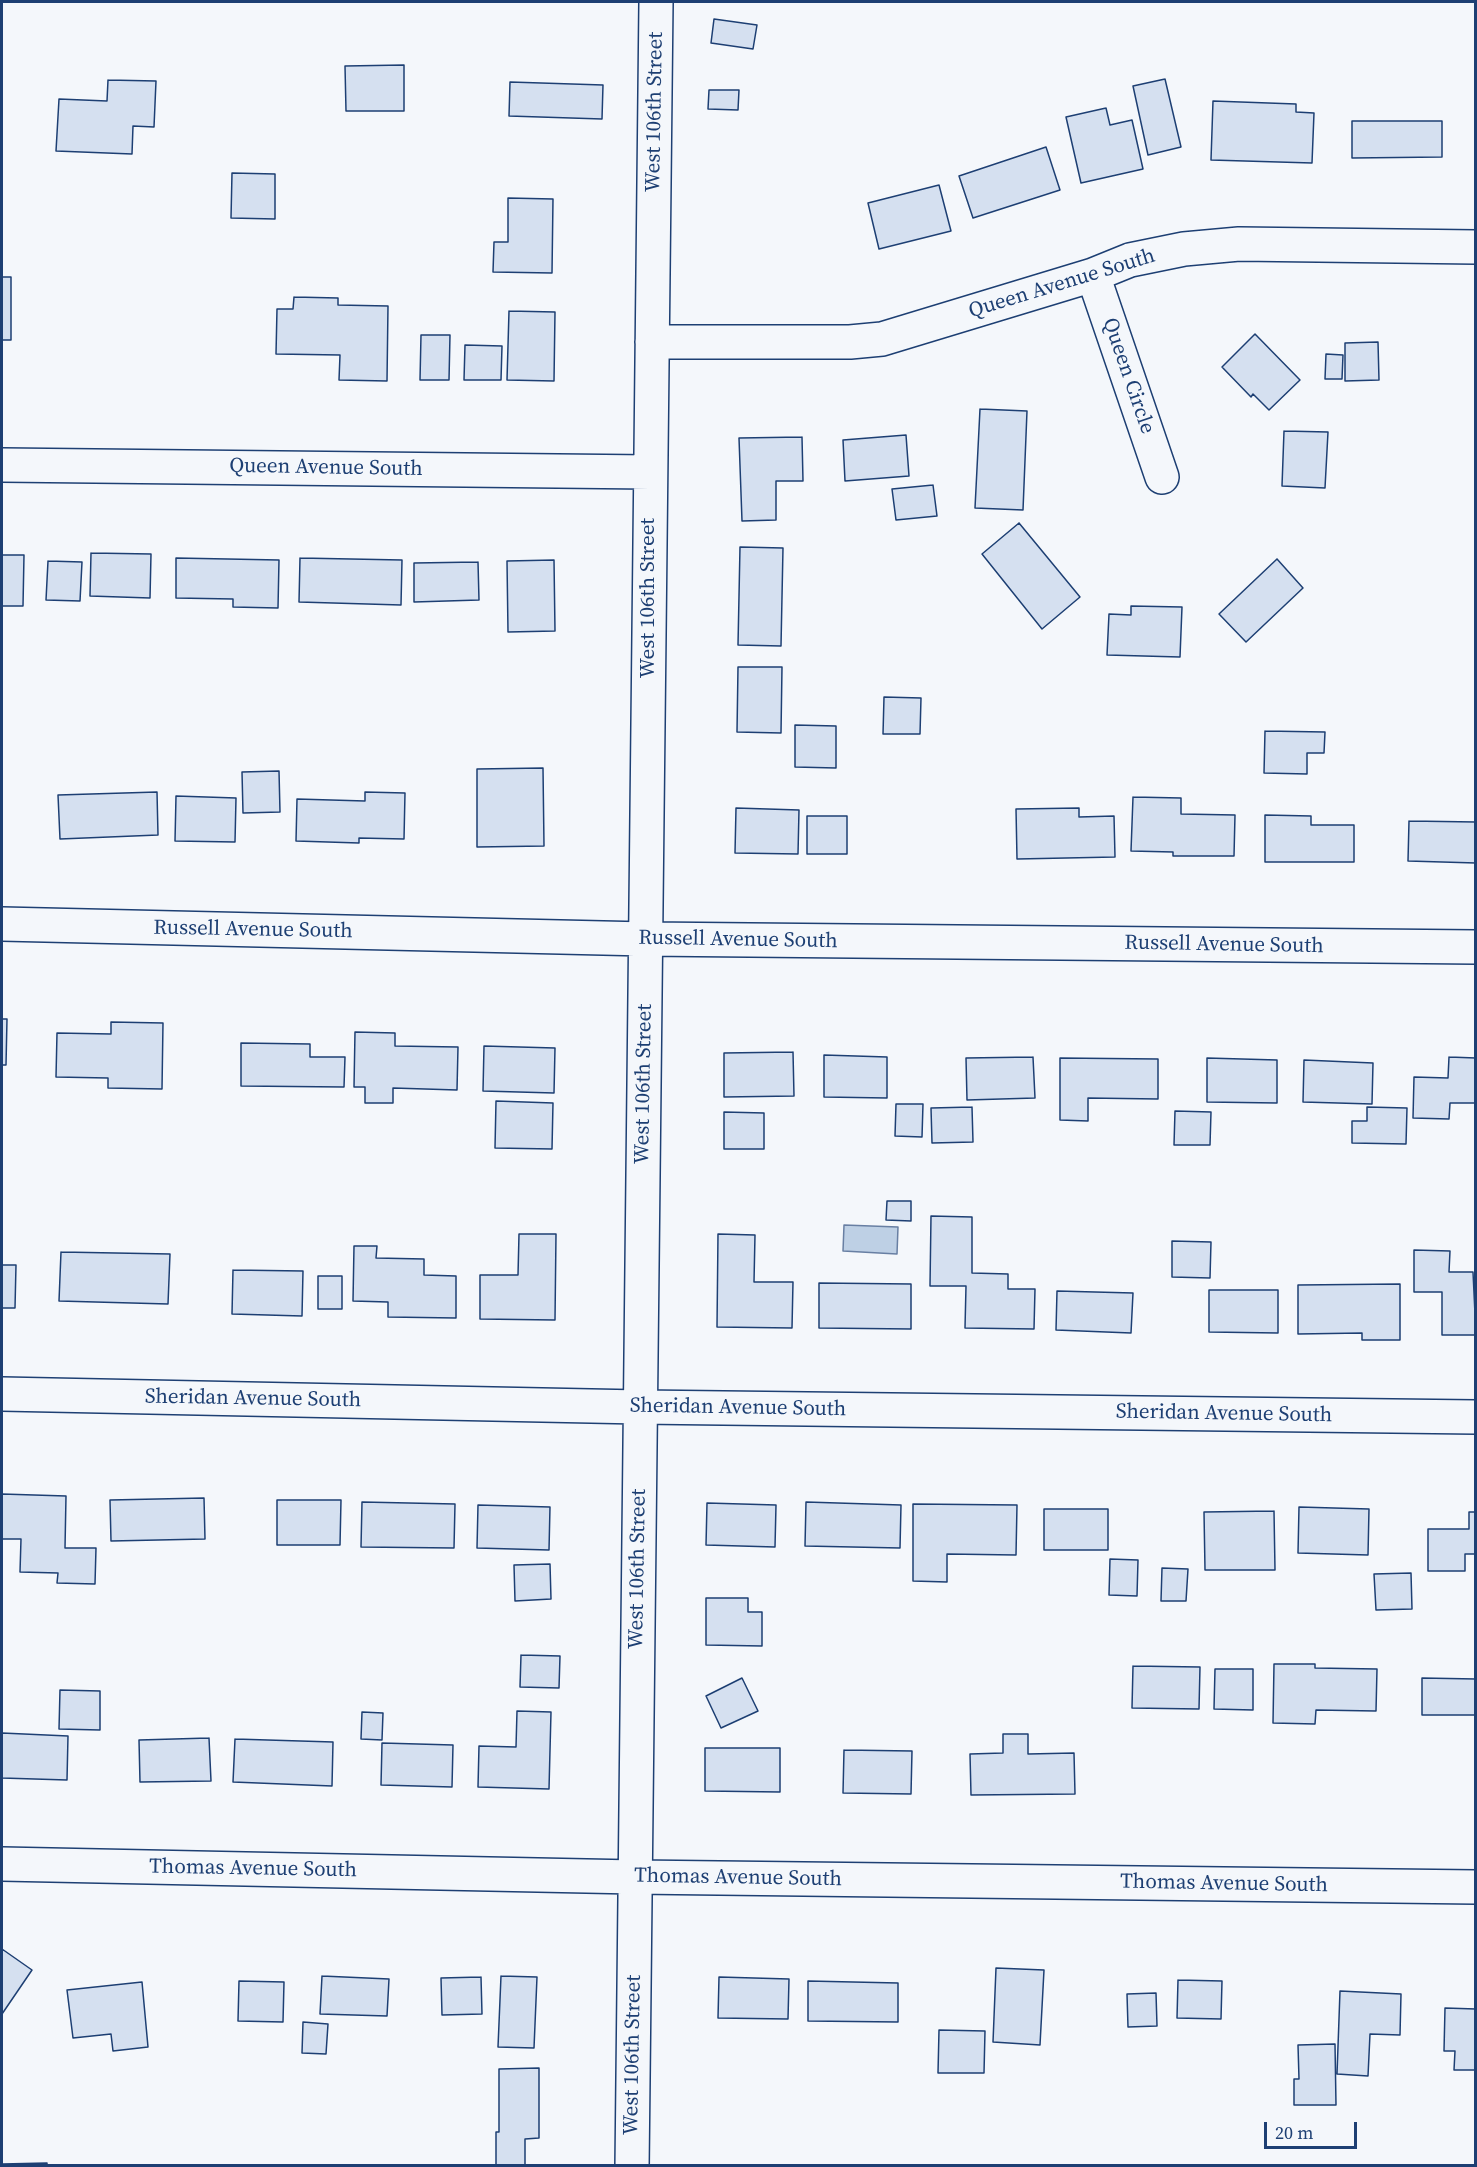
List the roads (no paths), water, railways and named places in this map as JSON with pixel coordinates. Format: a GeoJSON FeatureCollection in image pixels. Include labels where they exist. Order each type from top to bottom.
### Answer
{"type":"FeatureCollection","features":[{"type":"Feature","properties":{"kind":"street","name":"West 106th Street"},"geometry":{"type":"LineString","coordinates":[[632,2166],[656,2]]}},
{"type":"Feature","properties":{"kind":"street","name":"Queen Avenue South"},"geometry":{"type":"LineString","coordinates":[[652,342],[850,342],[882,339],[1093,274],[1130,260],[1184,249],[1239,244],[1476,247]]}},
{"type":"Feature","properties":{"kind":"street","name":"Queen Circle"},"geometry":{"type":"LineString","coordinates":[[1093,274],[1162,477]]}},
{"type":"Feature","properties":{"kind":"street","name":"Queen Avenue South"},"geometry":{"type":"LineString","coordinates":[[2,465],[650,472]]}},
{"type":"Feature","properties":{"kind":"street","name":"Russell Avenue South"},"geometry":{"type":"LineString","coordinates":[[2,924],[646,939],[1476,947]]}},
{"type":"Feature","properties":{"kind":"street","name":"Sheridan Avenue South"},"geometry":{"type":"LineString","coordinates":[[2,1394],[640,1407],[1476,1417]]}},
{"type":"Feature","properties":{"kind":"street","name":"Thomas Avenue South"},"geometry":{"type":"LineString","coordinates":[[2,1864],[635,1877],[1476,1887]]}},
{"type":"Feature","properties":{"kind":"water"},"geometry":{"type":"Polygon","coordinates":[[[844,1225],[898,1227],[897,1254],[843,1251],[844,1225]]]}}]}
